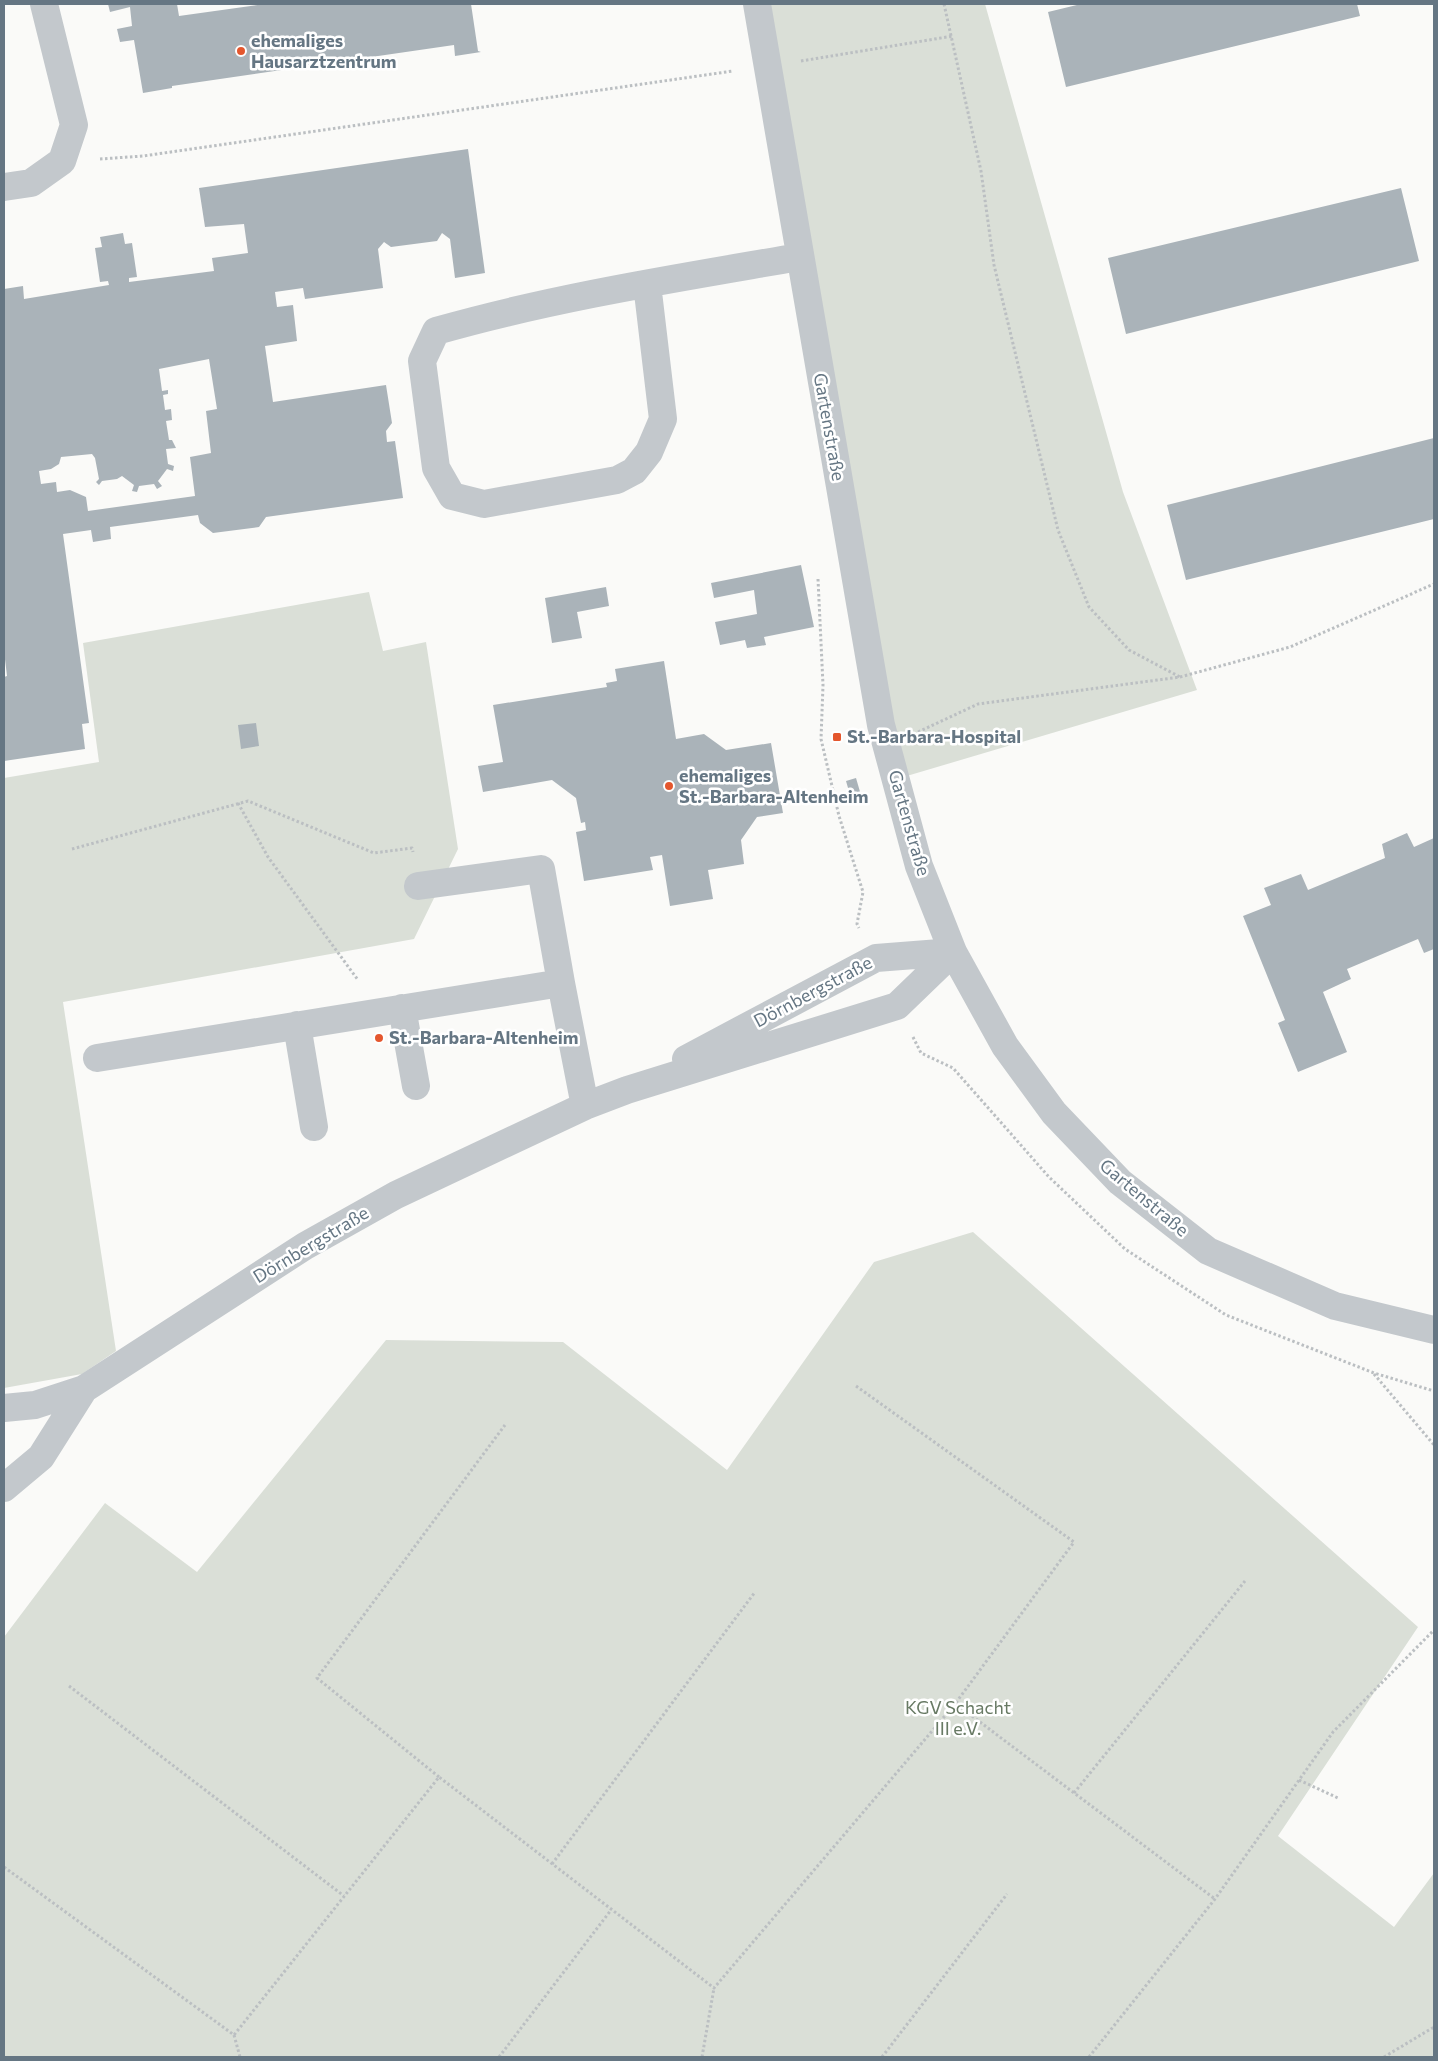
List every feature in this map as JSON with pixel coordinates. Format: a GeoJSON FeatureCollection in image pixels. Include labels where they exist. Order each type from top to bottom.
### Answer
{"type":"FeatureCollection","features":[{"type":"Feature","properties":{"kind":"street"},"geometry":{"type":"LineString","coordinates":[[4,187],[30,183],[62,160],[74,125],[44,4]]}},
{"type":"Feature","properties":{"kind":"street","name":"Gartenstraße"},"geometry":{"type":"LineString","coordinates":[[757,4],[881,725],[919,866],[953,952],[1005,1046],[1054,1113],[1120,1182],[1208,1251],[1334,1306],[1434,1330]]}},
{"type":"Feature","properties":{"kind":"street"},"geometry":{"type":"LineString","coordinates":[[647,284],[663,419],[649,452],[634,471],[617,480],[484,504],[452,496],[436,468],[422,361],[436,331],[481,318],[647,284],[799,257]]}},
{"type":"Feature","properties":{"kind":"street"},"geometry":{"type":"LineString","coordinates":[[418,886],[541,869],[585,1106]]}},
{"type":"Feature","properties":{"kind":"street","name":"Dörnbergstraße"},"geometry":{"type":"LineString","coordinates":[[627,1090],[876,958],[953,952]]}},
{"type":"Feature","properties":{"kind":"street","name":"Dörnbergstraße"},"geometry":{"type":"LineString","coordinates":[[4,1408],[35,1405],[84,1389],[305,1246],[396,1195],[585,1106],[627,1090],[898,1006],[953,952]]}},
{"type":"Feature","properties":{"kind":"street"},"geometry":{"type":"LineString","coordinates":[[97,1058],[561,982]]}},
{"type":"Feature","properties":{"kind":"street"},"geometry":{"type":"LineString","coordinates":[[391,1010],[416,1086]]}},
{"type":"Feature","properties":{"kind":"street"},"geometry":{"type":"LineString","coordinates":[[297,1025],[314,1126]]}},
{"type":"Feature","properties":{"kind":"street"},"geometry":{"type":"LineString","coordinates":[[4,1488],[41,1457],[84,1389]]}},
{"type":"Feature","properties":{"kind":"path"},"geometry":{"type":"LineString","coordinates":[[944,4],[981,171],[994,265],[1058,530],[1089,607],[1128,650],[1180,677]]}},
{"type":"Feature","properties":{"kind":"path"},"geometry":{"type":"LineString","coordinates":[[62,160],[143,156],[767,66],[952,36]]}},
{"type":"Feature","properties":{"kind":"path"},"geometry":{"type":"LineString","coordinates":[[887,747],[978,704],[1180,677],[1290,647],[1434,584]]}},
{"type":"Feature","properties":{"kind":"path"},"geometry":{"type":"LineString","coordinates":[[72,849],[248,801],[374,853],[412,848],[418,886]]}},
{"type":"Feature","properties":{"kind":"path"},"geometry":{"type":"LineString","coordinates":[[238,803],[268,856],[391,1010]]}},
{"type":"Feature","properties":{"kind":"path"},"geometry":{"type":"LineString","coordinates":[[1374,1373],[1434,1445]]}},
{"type":"Feature","properties":{"kind":"path"},"geometry":{"type":"LineString","coordinates":[[702,2057],[714,1988],[956,1704],[1074,1542],[856,1386]]}},
{"type":"Feature","properties":{"kind":"path"},"geometry":{"type":"LineString","coordinates":[[505,1425],[317,1678],[439,1777],[714,1988]]}},
{"type":"Feature","properties":{"kind":"path"},"geometry":{"type":"LineString","coordinates":[[1074,1793],[1245,1581]]}},
{"type":"Feature","properties":{"kind":"path"},"geometry":{"type":"LineString","coordinates":[[552,1864],[755,1592]]}},
{"type":"Feature","properties":{"kind":"path"},"geometry":{"type":"LineString","coordinates":[[1089,2057],[1215,1899],[1333,1732],[1434,1630]]}},
{"type":"Feature","properties":{"kind":"path"},"geometry":{"type":"LineString","coordinates":[[69,1686],[344,1896]]}},
{"type":"Feature","properties":{"kind":"path"},"geometry":{"type":"LineString","coordinates":[[956,1704],[1215,1899]]}},
{"type":"Feature","properties":{"kind":"path"},"geometry":{"type":"LineString","coordinates":[[234,2035],[439,1777]]}},
{"type":"Feature","properties":{"kind":"path"},"geometry":{"type":"LineString","coordinates":[[1299,1780],[1338,1798]]}},
{"type":"Feature","properties":{"kind":"path"},"geometry":{"type":"LineString","coordinates":[[4,1867],[234,2035],[240,2057]]}},
{"type":"Feature","properties":{"kind":"path"},"geometry":{"type":"LineString","coordinates":[[882,2057],[1007,1894]]}},
{"type":"Feature","properties":{"kind":"path"},"geometry":{"type":"LineString","coordinates":[[499,2057],[611,1910]]}},
{"type":"Feature","properties":{"kind":"path"},"geometry":{"type":"LineString","coordinates":[[1384,2057],[1434,2027]]}},
{"type":"Feature","properties":{"kind":"green space"},"geometry":{"type":"Polygon","coordinates":[[[763,4],[985,4],[1123,492],[1197,690],[900,778],[763,4]]]}},
{"type":"Feature","properties":{"kind":"green space"},"geometry":{"type":"Polygon","coordinates":[[[369,592],[383,651],[426,642],[458,849],[414,939],[63,1002],[116,1351],[82,1374],[4,1388],[4,778],[99,762],[83,643],[369,592]]]}},
{"type":"Feature","properties":{"kind":"green space","name":"KGV Schacht III e.V."},"geometry":{"type":"Polygon","coordinates":[[[973,1232],[1418,1627],[1278,1836],[1394,1927],[1434,1873],[1434,2057],[4,2057],[4,1637],[105,1503],[197,1572],[386,1340],[563,1342],[727,1470],[874,1262],[973,1232]]]}},
{"type":"Feature","properties":{"kind":"building","name":"ehemaliges Hausarztzentrum"},"geometry":{"type":"Polygon","coordinates":[[[108,4],[177,4],[179,16],[264,4],[471,4],[478,51],[481,52],[455,56],[454,45],[172,86],[172,88],[143,93],[134,40],[120,42],[117,29],[132,26],[130,7],[110,12],[108,4]]]}},
{"type":"Feature","properties":{"kind":"building"},"geometry":{"type":"Polygon","coordinates":[[[1081,4],[1357,4],[1360,16],[1066,87],[1048,12],[1081,4]]]}},
{"type":"Feature","properties":{"kind":"building"},"geometry":{"type":"Polygon","coordinates":[[[468,149],[485,273],[455,278],[450,239],[442,233],[437,241],[391,247],[384,242],[378,249],[383,288],[305,299],[303,288],[275,292],[277,307],[293,305],[297,341],[265,346],[273,402],[386,385],[392,423],[386,431],[387,442],[395,441],[403,498],[266,517],[259,527],[213,533],[200,523],[198,515],[110,527],[111,539],[93,542],[91,530],[63,534],[89,723],[82,724],[85,749],[4,761],[4,677],[7,676],[4,651],[4,289],[23,286],[24,299],[109,285],[108,281],[100,282],[95,248],[102,247],[100,237],[123,233],[125,244],[132,243],[137,277],[129,278],[129,282],[214,271],[212,258],[248,253],[244,224],[205,227],[199,188],[468,149]],[[209,359],[159,369],[162,391],[168,390],[168,394],[163,395],[165,410],[171,409],[172,420],[166,421],[169,440],[172,440],[176,448],[166,449],[168,464],[174,466],[173,471],[167,469],[158,481],[162,486],[157,489],[154,484],[139,486],[137,492],[132,491],[134,485],[122,476],[117,479],[102,481],[99,485],[96,482],[99,479],[95,458],[92,454],[61,457],[59,464],[51,469],[39,471],[41,484],[56,482],[57,492],[70,490],[86,497],[88,511],[195,496],[190,457],[211,453],[206,411],[217,409],[209,359]]]}},
{"type":"Feature","properties":{"kind":"building"},"geometry":{"type":"Polygon","coordinates":[[[1401,188],[1419,261],[1126,334],[1108,258],[1401,188]]]}},
{"type":"Feature","properties":{"kind":"building"},"geometry":{"type":"Polygon","coordinates":[[[1434,438],[1434,519],[1186,580],[1167,505],[1434,438]]]}},
{"type":"Feature","properties":{"kind":"building"},"geometry":{"type":"Polygon","coordinates":[[[801,565],[814,627],[764,637],[766,645],[747,648],[745,640],[720,645],[715,622],[757,614],[754,590],[714,598],[711,583],[801,565]]]}},
{"type":"Feature","properties":{"kind":"building"},"geometry":{"type":"Polygon","coordinates":[[[606,587],[609,606],[577,612],[582,638],[552,643],[545,598],[606,587]]]}},
{"type":"Feature","properties":{"kind":"building","name":"ehemaliges St.-Barbara-Altenheim"},"geometry":{"type":"Polygon","coordinates":[[[664,661],[676,739],[704,734],[726,750],[771,743],[783,813],[757,817],[741,840],[744,864],[708,870],[713,899],[670,906],[662,855],[650,857],[653,870],[584,881],[576,832],[586,830],[585,822],[581,823],[576,798],[552,780],[483,792],[478,766],[503,762],[493,705],[607,687],[606,683],[617,681],[615,669],[664,661]]]}},
{"type":"Feature","properties":{"kind":"building"},"geometry":{"type":"Polygon","coordinates":[[[256,723],[259,746],[241,749],[238,725],[256,723]]]}},
{"type":"Feature","properties":{"kind":"building"},"geometry":{"type":"Polygon","coordinates":[[[856,778],[863,802],[853,805],[846,781],[856,778]]]}},
{"type":"Feature","properties":{"kind":"building"},"geometry":{"type":"Polygon","coordinates":[[[1407,833],[1414,847],[1434,838],[1434,949],[1424,953],[1418,939],[1347,969],[1351,979],[1323,992],[1347,1052],[1298,1072],[1278,1023],[1285,1020],[1243,916],[1271,905],[1264,888],[1301,874],[1308,890],[1385,858],[1382,844],[1407,833]]]}},
{"type":"Feature","properties":{"kind":"place","name":"ehemaliges Hausarztzentrum"},"geometry":{"type":"Point","coordinates":[241,51]}},
{"type":"Feature","properties":{"kind":"place","name":"St.-Barbara-Hospital"},"geometry":{"type":"Point","coordinates":[837,737]}},
{"type":"Feature","properties":{"kind":"place","name":"ehemaliges St.-Barbara-Altenheim"},"geometry":{"type":"Point","coordinates":[669,786]}},
{"type":"Feature","properties":{"kind":"place","name":"St.-Barbara-Altenheim"},"geometry":{"type":"Point","coordinates":[379,1038]}}]}
